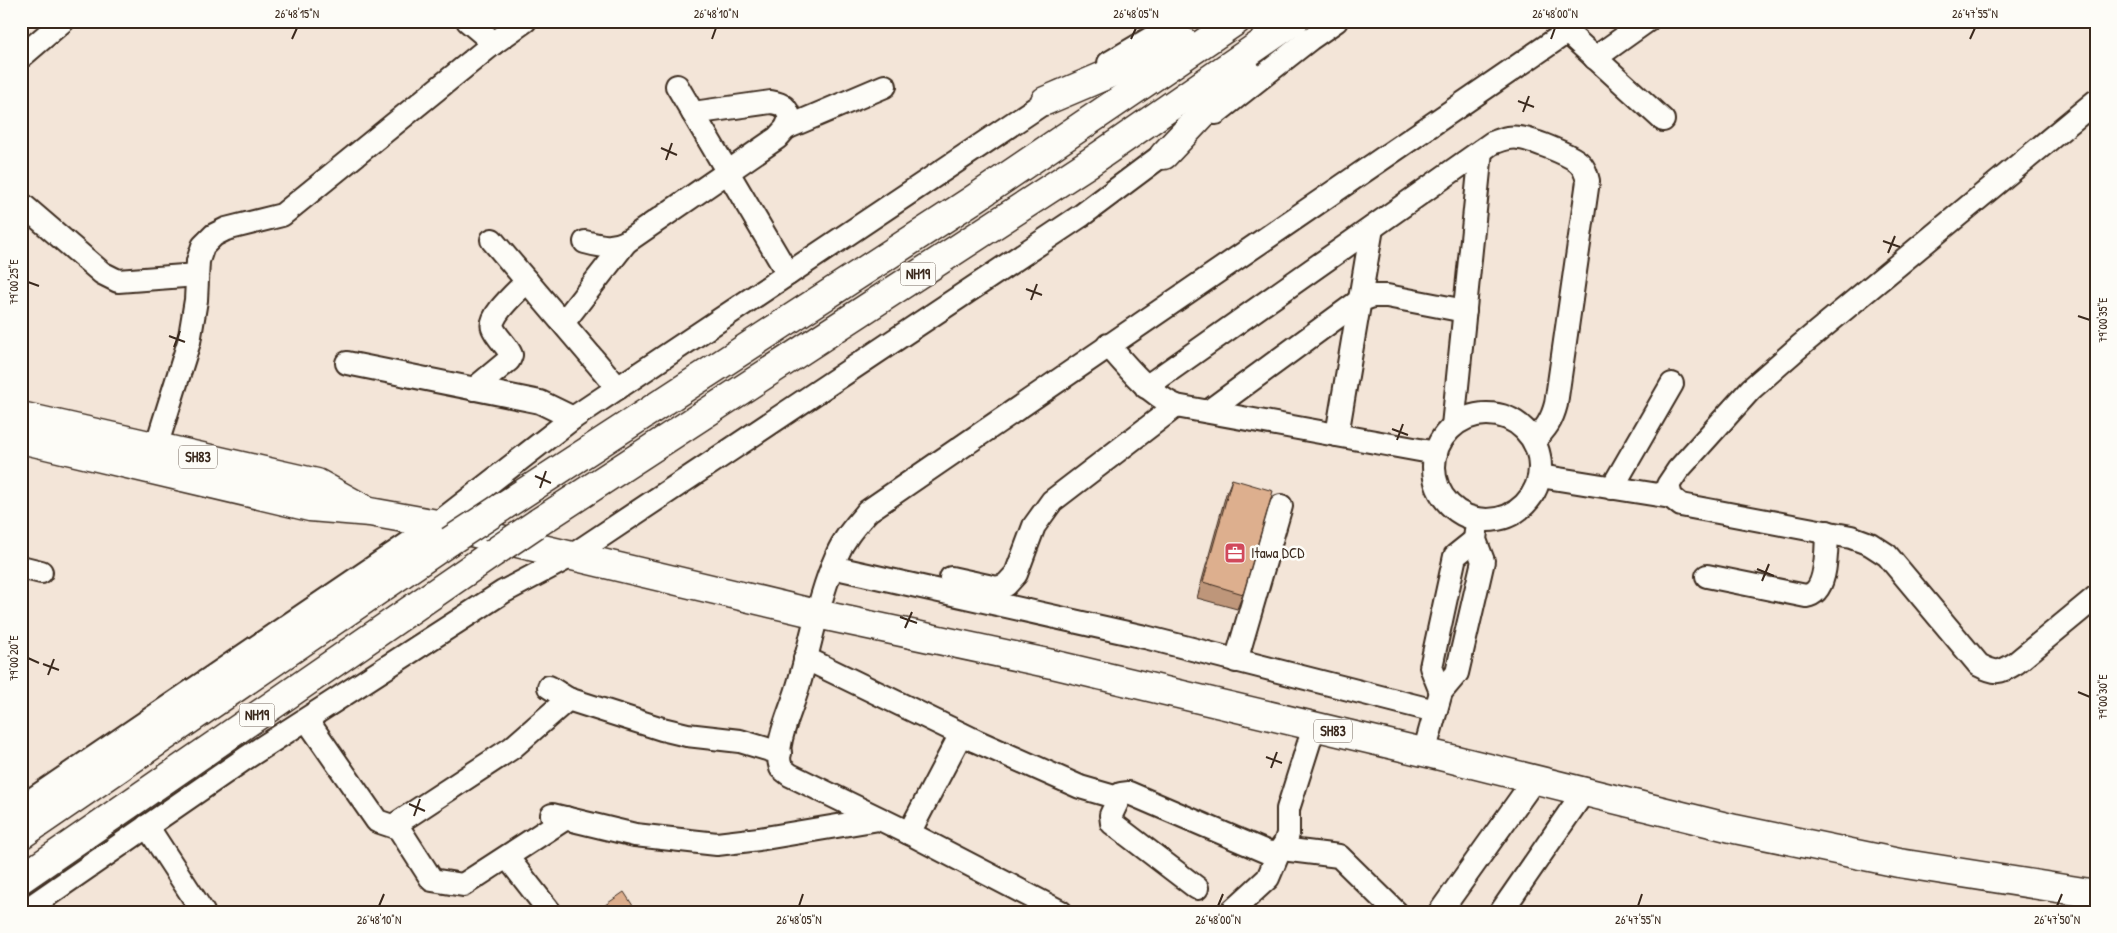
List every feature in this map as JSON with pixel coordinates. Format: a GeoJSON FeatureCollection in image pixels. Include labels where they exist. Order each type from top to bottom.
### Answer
{"type":"FeatureCollection","features":[{"type":"Feature","properties":{"kind":"main road"},"geometry":{"type":"LineString","coordinates":[[1044,102],[1235,21]]}},
{"type":"Feature","properties":{"kind":"main road","name":"NH19"},"geometry":{"type":"LineString","coordinates":[[21,835],[443,533],[499,509],[971,201],[1235,21]]}},
{"type":"Feature","properties":{"kind":"main road"},"geometry":{"type":"LineString","coordinates":[[1164,155],[1289,24]]}},
{"type":"Feature","properties":{"kind":"main road","name":"NH19"},"geometry":{"type":"LineString","coordinates":[[21,879],[493,553],[1089,163],[1289,24]]}},
{"type":"Feature","properties":{"kind":"main road","name":"SH83"},"geometry":{"type":"LineString","coordinates":[[21,416],[317,483],[370,512]]}},
{"type":"Feature","properties":{"kind":"main road","name":"SH83"},"geometry":{"type":"LineString","coordinates":[[21,439],[310,507],[370,512],[443,533],[573,555],[817,614],[1052,664],[1583,793],[1814,846],[1966,874],[2096,894]]}},
{"type":"Feature","properties":{"kind":"street"},"geometry":{"type":"LineString","coordinates":[[21,57],[64,21]]}},
{"type":"Feature","properties":{"kind":"street"},"geometry":{"type":"LineString","coordinates":[[468,21],[494,43]]}},
{"type":"Feature","properties":{"kind":"street"},"geometry":{"type":"LineString","coordinates":[[156,447],[189,342],[196,300],[198,262],[203,246],[214,235],[226,229],[282,215],[494,43],[525,21]]}},
{"type":"Feature","properties":{"kind":"street"},"geometry":{"type":"LineString","coordinates":[[21,807],[443,533],[573,418],[1044,102],[1180,21]]}},
{"type":"Feature","properties":{"kind":"street"},"geometry":{"type":"LineString","coordinates":[[24,912],[306,720],[503,592],[573,555],[1082,215],[1164,155],[1310,38],[1336,21]]}},
{"type":"Feature","properties":{"kind":"street"},"geometry":{"type":"LineString","coordinates":[[1595,58],[1647,21]]}},
{"type":"Feature","properties":{"kind":"street"},"geometry":{"type":"LineString","coordinates":[[1061,912],[909,833],[790,775],[781,768],[780,753],[785,725],[798,690],[817,614],[835,560],[850,530],[868,511],[1563,27],[1663,120]]}},
{"type":"Feature","properties":{"kind":"street"},"geometry":{"type":"LineString","coordinates":[[676,86],[729,172],[788,274]]}},
{"type":"Feature","properties":{"kind":"street"},"geometry":{"type":"LineString","coordinates":[[786,128],[886,86]]}},
{"type":"Feature","properties":{"kind":"street"},"geometry":{"type":"LineString","coordinates":[[585,242],[606,247],[616,247],[626,242],[776,138],[786,128],[790,119],[788,110],[781,103],[771,102],[693,113]]}},
{"type":"Feature","properties":{"kind":"street"},"geometry":{"type":"LineString","coordinates":[[1671,497],[1668,485],[1678,470],[1751,389],[1800,346],[2094,106]]}},
{"type":"Feature","properties":{"kind":"street"},"geometry":{"type":"LineString","coordinates":[[1146,387],[1481,151],[1504,138],[1518,137],[1577,160],[1585,170],[1588,181],[1556,404],[1552,418],[1546,428],[1534,440]]}},
{"type":"Feature","properties":{"kind":"street"},"geometry":{"type":"LineString","coordinates":[[1453,426],[1481,151]]}},
{"type":"Feature","properties":{"kind":"street"},"geometry":{"type":"LineString","coordinates":[[23,204],[102,273],[118,281],[197,275]]}},
{"type":"Feature","properties":{"kind":"street"},"geometry":{"type":"LineString","coordinates":[[1337,434],[1372,228]]}},
{"type":"Feature","properties":{"kind":"street"},"geometry":{"type":"LineString","coordinates":[[492,240],[618,388]]}},
{"type":"Feature","properties":{"kind":"street"},"geometry":{"type":"LineString","coordinates":[[563,323],[626,242]]}},
{"type":"Feature","properties":{"kind":"street"},"geometry":{"type":"LineString","coordinates":[[474,389],[509,360],[511,355],[493,328],[492,320],[527,281]]}},
{"type":"Feature","properties":{"kind":"street"},"geometry":{"type":"LineString","coordinates":[[1209,411],[1359,301],[1373,296],[1387,296],[1465,312]]}},
{"type":"Feature","properties":{"kind":"street"},"geometry":{"type":"LineString","coordinates":[[1108,345],[1146,387],[1176,406],[1436,453]]}},
{"type":"Feature","properties":{"kind":"street"},"geometry":{"type":"LineString","coordinates":[[347,363],[540,402],[573,418]]}},
{"type":"Feature","properties":{"kind":"street"},"geometry":{"type":"LineString","coordinates":[[1612,488],[1672,384]]}},
{"type":"Feature","properties":{"kind":"street"},"geometry":{"type":"LineString","coordinates":[[835,560],[997,588],[1006,586],[1016,574],[1034,526],[1052,500],[1176,406]]}},
{"type":"Feature","properties":{"kind":"street"},"geometry":{"type":"LineString","coordinates":[[1424,753],[1438,702],[1457,673],[1483,561],[1476,531],[1444,499],[1436,485],[1434,469],[1436,453],[1442,438],[1453,426],[1469,416],[1488,413],[1506,416],[1522,426],[1534,440],[1545,483]]}},
{"type":"Feature","properties":{"kind":"street"},"geometry":{"type":"LineString","coordinates":[[1545,483],[1612,488],[1671,497],[1681,505],[1827,532],[1851,537],[1870,544],[1888,554],[1979,665],[1992,672],[2004,671],[2016,663],[2096,597]]}},
{"type":"Feature","properties":{"kind":"street"},"geometry":{"type":"LineString","coordinates":[[1476,531],[1506,518],[1522,508],[1545,483]]}},
{"type":"Feature","properties":{"kind":"street"},"geometry":{"type":"LineString","coordinates":[[1236,661],[1281,506]]}},
{"type":"Feature","properties":{"kind":"street"},"geometry":{"type":"LineString","coordinates":[[1707,576],[1806,596],[1813,595],[1819,589],[1823,577],[1827,532]]}},
{"type":"Feature","properties":{"kind":"street"},"geometry":{"type":"LineString","coordinates":[[835,560],[1236,661],[1438,702]]}},
{"type":"Feature","properties":{"kind":"street"},"geometry":{"type":"LineString","coordinates":[[805,658],[961,734],[1082,788],[1118,798]]}},
{"type":"Feature","properties":{"kind":"street"},"geometry":{"type":"LineString","coordinates":[[549,687],[568,699],[662,729],[687,735],[740,741],[780,753]]}},
{"type":"Feature","properties":{"kind":"street"},"geometry":{"type":"LineString","coordinates":[[568,699],[512,748],[396,824],[432,880],[463,885],[507,856],[558,816],[635,835],[717,844],[787,835],[880,819]]}},
{"type":"Feature","properties":{"kind":"street"},"geometry":{"type":"LineString","coordinates":[[306,720],[377,821],[398,828]]}},
{"type":"Feature","properties":{"kind":"street"},"geometry":{"type":"LineString","coordinates":[[1231,912],[1268,878],[1281,851],[1288,834],[1288,809],[1314,727]]}},
{"type":"Feature","properties":{"kind":"street"},"geometry":{"type":"LineString","coordinates":[[909,833],[961,734]]}},
{"type":"Feature","properties":{"kind":"street"},"geometry":{"type":"LineString","coordinates":[[1440,912],[1534,780]]}},
{"type":"Feature","properties":{"kind":"street"},"geometry":{"type":"LineString","coordinates":[[1197,888],[1115,826],[1111,820],[1111,815],[1118,798],[1124,792],[1269,853],[1281,851],[1339,856],[1396,912]]}},
{"type":"Feature","properties":{"kind":"street"},"geometry":{"type":"LineString","coordinates":[[1501,912],[1583,793]]}},
{"type":"Feature","properties":{"kind":"street"},"geometry":{"type":"LineString","coordinates":[[148,826],[203,912]]}},
{"type":"Feature","properties":{"kind":"street"},"geometry":{"type":"LineString","coordinates":[[507,856],[550,912]]}},
{"type":"Feature","properties":{"kind":"building","name":"Itawa DCD"},"geometry":{"type":"Polygon","coordinates":[[[1232,479],[1273,491],[1243,594],[1203,582],[1232,479]]]}},
{"type":"Feature","properties":{"kind":"building"},"geometry":{"type":"Polygon","coordinates":[[[624,892],[637,912],[595,912],[624,892]]]}},
{"type":"Feature","properties":{"kind":"place","name":"Itawa DCD"},"geometry":{"type":"Point","coordinates":[1235,553]}}]}
